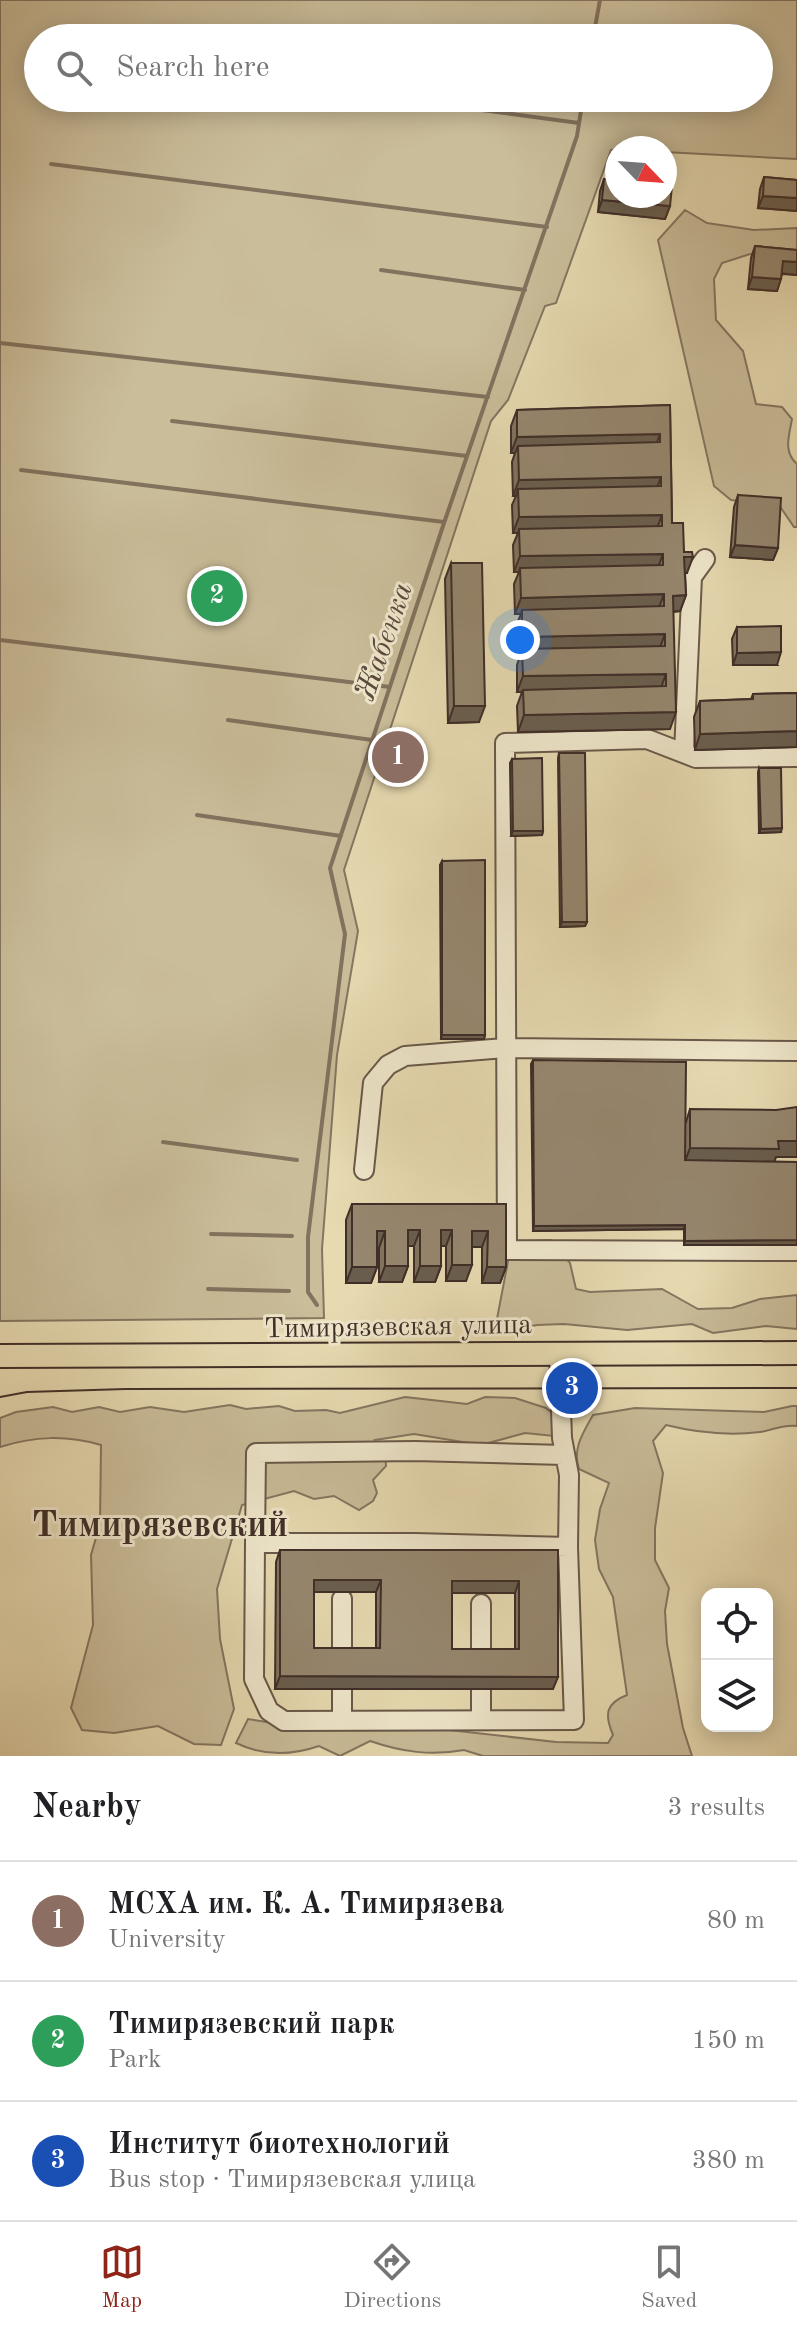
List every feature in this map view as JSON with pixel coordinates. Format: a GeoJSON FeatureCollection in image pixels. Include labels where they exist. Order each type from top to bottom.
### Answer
{"type":"FeatureCollection","features":[{"type":"Feature","properties":{"kind":"main road","name":"Тимирязевская улица"},"geometry":{"type":"LineString","coordinates":[[0,1356],[797,1353]]}},
{"type":"Feature","properties":{"kind":"lane"},"geometry":{"type":"LineString","coordinates":[[684,753],[692,577],[705,559]]}},
{"type":"Feature","properties":{"kind":"lane"},"geometry":{"type":"LineString","coordinates":[[797,757],[696,758],[647,739],[505,743],[507,1250],[797,1251]]}},
{"type":"Feature","properties":{"kind":"lane"},"geometry":{"type":"LineString","coordinates":[[364,1170],[373,1083],[388,1065],[405,1056],[505,1048],[797,1051]]}},
{"type":"Feature","properties":{"kind":"lane"},"geometry":{"type":"LineString","coordinates":[[559,1353],[564,1455],[569,1475],[568,1547],[574,1720],[284,1721],[269,1711],[254,1679],[256,1453],[415,1451],[564,1455]]}},
{"type":"Feature","properties":{"kind":"lane"},"geometry":{"type":"LineString","coordinates":[[255,1543],[568,1547]]}},
{"type":"Feature","properties":{"kind":"lane"},"geometry":{"type":"LineString","coordinates":[[342,1599],[342,1660]]}},
{"type":"Feature","properties":{"kind":"lane"},"geometry":{"type":"LineString","coordinates":[[481,1604],[481,1661]]}},
{"type":"Feature","properties":{"kind":"lane"},"geometry":{"type":"LineString","coordinates":[[342,1689],[342,1721]]}},
{"type":"Feature","properties":{"kind":"lane"},"geometry":{"type":"LineString","coordinates":[[481,1689],[481,1720]]}},
{"type":"Feature","properties":{"kind":"shaded area"},"geometry":{"type":"Polygon","coordinates":[[[0,0],[797,0],[797,159],[677,153],[677,136],[605,136],[605,167],[556,303],[545,306],[508,400],[491,421],[344,870],[358,931],[337,1055],[322,1249],[324,1318],[0,1321],[0,0]]]}},
{"type":"Feature","properties":{"kind":"shaded area"},"geometry":{"type":"Polygon","coordinates":[[[685,210],[707,223],[754,230],[797,228],[797,257],[750,254],[722,263],[714,279],[716,320],[743,351],[756,404],[782,407],[792,419],[788,443],[790,454],[797,464],[797,527],[779,505],[731,500],[714,486],[658,240],[685,210]]]}},
{"type":"Feature","properties":{"kind":"shaded area"},"geometry":{"type":"Polygon","coordinates":[[[551,1240],[570,1263],[576,1289],[590,1292],[662,1289],[698,1309],[732,1308],[760,1299],[797,1295],[797,1329],[766,1326],[713,1333],[692,1324],[627,1330],[564,1324],[512,1330],[496,1324],[509,1256],[524,1241],[551,1240]]]}},
{"type":"Feature","properties":{"kind":"shaded area"},"geometry":{"type":"Polygon","coordinates":[[[405,1397],[467,1404],[485,1397],[515,1398],[546,1408],[557,1417],[554,1436],[525,1433],[481,1445],[414,1434],[375,1440],[385,1451],[386,1466],[373,1480],[377,1493],[373,1501],[359,1510],[334,1496],[314,1499],[294,1491],[242,1505],[217,1589],[220,1639],[234,1709],[221,1745],[194,1744],[158,1726],[114,1733],[82,1730],[71,1708],[93,1625],[91,1555],[100,1524],[101,1445],[50,1438],[0,1447],[0,1418],[16,1412],[53,1407],[72,1412],[99,1407],[120,1412],[150,1407],[184,1412],[230,1405],[246,1409],[279,1406],[295,1411],[340,1413],[405,1397]]]}},
{"type":"Feature","properties":{"kind":"shaded area"},"geometry":{"type":"Polygon","coordinates":[[[797,1406],[797,1426],[724,1434],[666,1425],[653,1441],[663,1473],[655,1528],[655,1560],[669,1588],[665,1611],[667,1644],[683,1728],[692,1756],[483,1756],[464,1750],[417,1752],[370,1741],[340,1756],[319,1746],[298,1752],[277,1753],[236,1743],[248,1719],[298,1727],[440,1729],[556,1742],[608,1743],[613,1735],[608,1721],[609,1710],[627,1695],[613,1597],[599,1569],[595,1540],[600,1509],[609,1483],[579,1469],[577,1462],[580,1441],[593,1415],[635,1408],[764,1412],[797,1406]]]}},
{"type":"Feature","properties":{"kind":"building"},"geometry":{"type":"Polygon","coordinates":[[[764,177],[797,180],[797,198],[763,196],[764,177]]]}},
{"type":"Feature","properties":{"kind":"building"},"geometry":{"type":"Polygon","coordinates":[[[604,179],[605,179],[605,200],[602,200],[604,179]]]}},
{"type":"Feature","properties":{"kind":"building"},"geometry":{"type":"Polygon","coordinates":[[[755,246],[797,250],[797,262],[783,261],[781,279],[752,277],[755,246]]]}},
{"type":"Feature","properties":{"kind":"building"},"geometry":{"type":"Polygon","coordinates":[[[670,405],[672,523],[683,523],[684,552],[692,552],[693,557],[684,557],[686,595],[673,596],[676,712],[524,715],[523,690],[666,686],[666,674],[523,676],[522,649],[665,646],[665,634],[522,637],[522,610],[664,606],[664,594],[521,598],[520,568],[663,565],[663,554],[520,556],[519,529],[662,526],[662,515],[519,517],[518,489],[661,486],[661,477],[519,480],[518,446],[660,442],[660,434],[517,437],[517,410],[670,405]]]}},
{"type":"Feature","properties":{"kind":"building"},"geometry":{"type":"Polygon","coordinates":[[[738,495],[781,498],[778,548],[735,545],[738,495]]]}},
{"type":"Feature","properties":{"kind":"building"},"geometry":{"type":"Polygon","coordinates":[[[451,563],[482,563],[485,706],[454,706],[451,563]]]}},
{"type":"Feature","properties":{"kind":"building"},"geometry":{"type":"Polygon","coordinates":[[[781,626],[781,652],[737,653],[737,627],[781,626]]]}},
{"type":"Feature","properties":{"kind":"building"},"geometry":{"type":"Polygon","coordinates":[[[797,693],[797,731],[700,734],[700,701],[753,699],[753,694],[797,693]]]}},
{"type":"Feature","properties":{"kind":"building"},"geometry":{"type":"Polygon","coordinates":[[[559,753],[585,753],[587,922],[562,922],[559,753]]]}},
{"type":"Feature","properties":{"kind":"building"},"geometry":{"type":"Polygon","coordinates":[[[542,758],[543,831],[513,831],[512,759],[542,758]]]}},
{"type":"Feature","properties":{"kind":"building"},"geometry":{"type":"Polygon","coordinates":[[[759,768],[781,768],[782,828],[761,829],[759,768]]]}},
{"type":"Feature","properties":{"kind":"building"},"geometry":{"type":"Polygon","coordinates":[[[485,860],[485,1035],[442,1035],[442,861],[485,860]]]}},
{"type":"Feature","properties":{"kind":"building"},"geometry":{"type":"Polygon","coordinates":[[[533,1060],[686,1062],[685,1160],[797,1162],[797,1240],[685,1241],[685,1225],[534,1226],[533,1060]]]}},
{"type":"Feature","properties":{"kind":"building"},"geometry":{"type":"Polygon","coordinates":[[[797,1107],[797,1141],[778,1141],[779,1149],[690,1148],[690,1109],[776,1110],[797,1107]]]}},
{"type":"Feature","properties":{"kind":"building"},"geometry":{"type":"Polygon","coordinates":[[[352,1204],[506,1204],[506,1267],[487,1267],[488,1231],[472,1231],[472,1265],[452,1265],[452,1230],[441,1230],[441,1266],[420,1266],[420,1230],[408,1230],[408,1266],[385,1266],[385,1231],[377,1231],[377,1267],[352,1267],[352,1204]]]}},
{"type":"Feature","properties":{"kind":"building"},"geometry":{"type":"Polygon","coordinates":[[[280,1550],[558,1550],[558,1677],[280,1676],[280,1550]],[[314,1580],[314,1648],[380,1648],[381,1580],[314,1580]],[[452,1581],[452,1649],[519,1649],[519,1581],[452,1581]]]}},
{"type":"Feature","properties":{"kind":"waterway","name":"Жабенка"},"geometry":{"type":"LineString","coordinates":[[596,24],[600,0]]}},
{"type":"Feature","properties":{"kind":"waterway"},"geometry":{"type":"LineString","coordinates":[[496,112],[579,123]]}},
{"type":"Feature","properties":{"kind":"waterway","name":"Жабенка"},"geometry":{"type":"LineString","coordinates":[[317,1305],[308,1292],[308,1237],[345,934],[330,868],[577,136],[581,112]]}},
{"type":"Feature","properties":{"kind":"waterway"},"geometry":{"type":"LineString","coordinates":[[51,164],[547,227]]}},
{"type":"Feature","properties":{"kind":"waterway"},"geometry":{"type":"LineString","coordinates":[[381,270],[525,290]]}},
{"type":"Feature","properties":{"kind":"waterway"},"geometry":{"type":"LineString","coordinates":[[0,343],[488,397]]}},
{"type":"Feature","properties":{"kind":"waterway"},"geometry":{"type":"LineString","coordinates":[[172,421],[467,456]]}},
{"type":"Feature","properties":{"kind":"waterway"},"geometry":{"type":"LineString","coordinates":[[21,470],[444,522]]}},
{"type":"Feature","properties":{"kind":"waterway"},"geometry":{"type":"LineString","coordinates":[[0,640],[390,687]]}},
{"type":"Feature","properties":{"kind":"waterway"},"geometry":{"type":"LineString","coordinates":[[228,720],[372,740]]}},
{"type":"Feature","properties":{"kind":"waterway"},"geometry":{"type":"LineString","coordinates":[[197,815],[341,836]]}},
{"type":"Feature","properties":{"kind":"waterway"},"geometry":{"type":"LineString","coordinates":[[163,1142],[297,1160]]}},
{"type":"Feature","properties":{"kind":"waterway"},"geometry":{"type":"LineString","coordinates":[[211,1234],[292,1236]]}},
{"type":"Feature","properties":{"kind":"waterway"},"geometry":{"type":"LineString","coordinates":[[208,1289],[289,1291]]}},
{"type":"Feature","properties":{"kind":"tram line"},"geometry":{"type":"LineString","coordinates":[[0,1397],[27,1392],[126,1389],[797,1388]]}},
{"type":"Feature","properties":{"kind":"place","name":"Тимирязевский парк"},"geometry":{"type":"Point","coordinates":[217,596]}},
{"type":"Feature","properties":{"kind":"place","name":"МСХА им. К. А. Тимирязева"},"geometry":{"type":"Point","coordinates":[398,757]}},
{"type":"Feature","properties":{"kind":"place","name":"Институт биотехнологий"},"geometry":{"type":"Point","coordinates":[572,1388]}},
{"type":"Feature","properties":{"kind":"district","name":"Тимирязевский"},"geometry":{"type":"Point","coordinates":[160,1523]}}]}
